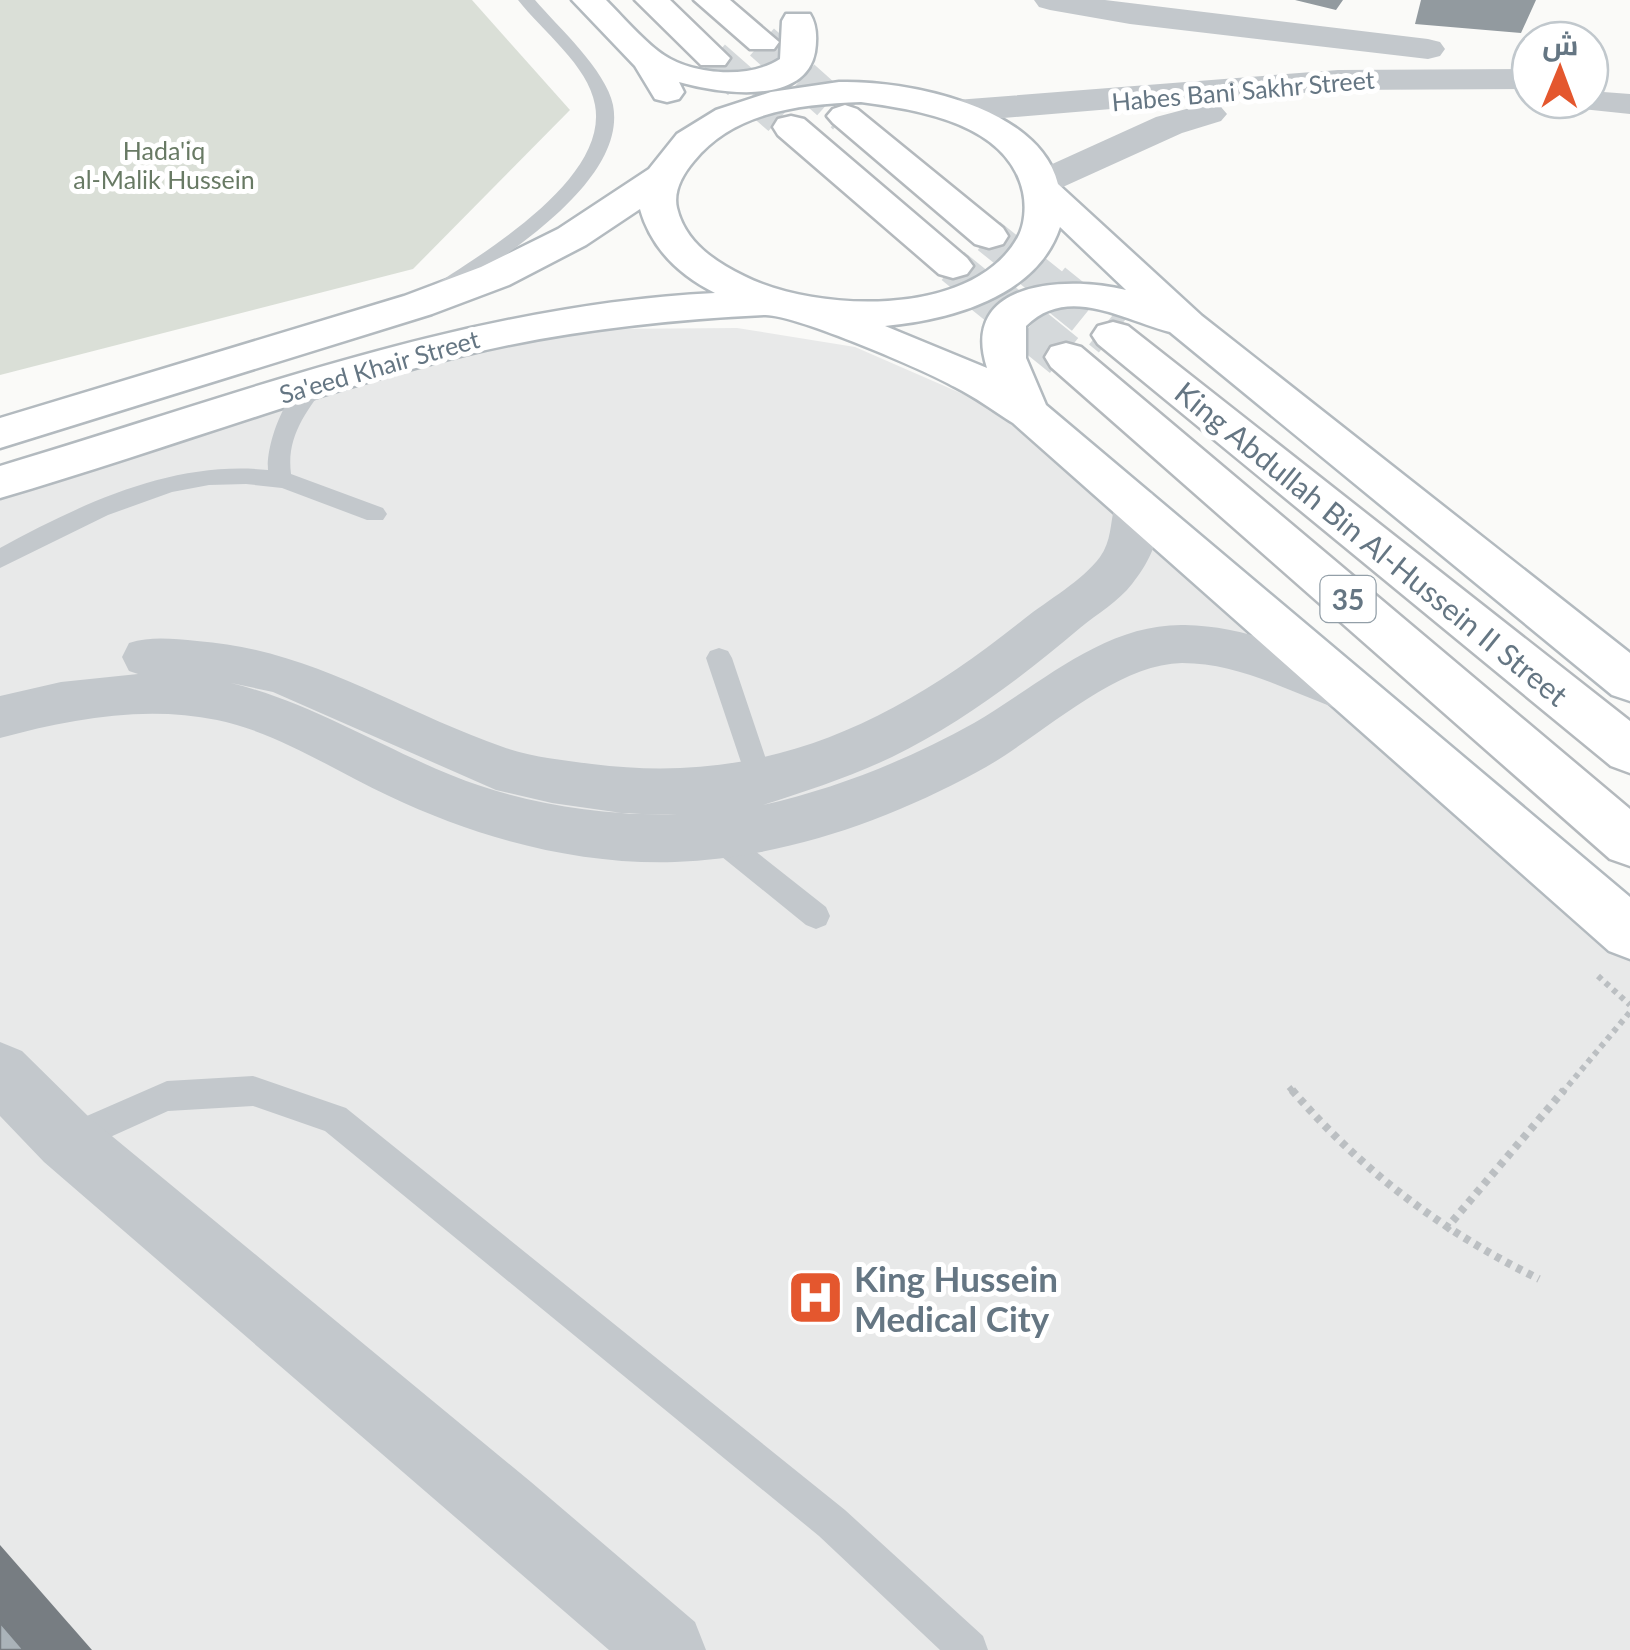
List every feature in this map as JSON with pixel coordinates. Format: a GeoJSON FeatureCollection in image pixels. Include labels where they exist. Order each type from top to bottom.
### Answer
{"type":"FeatureCollection","features":[{"type":"Feature","properties":{"kind":"main road"},"geometry":{"type":"LineString","coordinates":[[588,0],[649,61],[666,88],[672,113],[669,168],[659,192],[659,211],[676,248],[714,280],[770,304],[860,315],[907,311],[950,300],[987,284],[1016,264],[1035,241],[1044,216],[1042,186]]}},
{"type":"Feature","properties":{"kind":"main road"},"geometry":{"type":"LineString","coordinates":[[651,0],[713,58]]}},
{"type":"Feature","properties":{"kind":"main road"},"geometry":{"type":"LineString","coordinates":[[710,0],[762,42]]}},
{"type":"Feature","properties":{"kind":"main road"},"geometry":{"type":"LineString","coordinates":[[770,0],[844,51],[1010,141],[1042,186],[1188,325],[1630,682]]}},
{"type":"Feature","properties":{"kind":"main road"},"geometry":{"type":"LineString","coordinates":[[649,61],[717,83],[763,81],[796,64],[800,44],[798,21]]}},
{"type":"Feature","properties":{"kind":"main road"},"geometry":{"type":"LineString","coordinates":[[669,168],[709,128],[734,114],[779,100],[862,92],[942,106]]}},
{"type":"Feature","properties":{"kind":"main road"},"geometry":{"type":"LineString","coordinates":[[845,116],[989,236]]}},
{"type":"Feature","properties":{"kind":"main road"},"geometry":{"type":"LineString","coordinates":[[790,127],[952,266]]}},
{"type":"Feature","properties":{"kind":"main road","name":"Sa'eed Khair Street"},"geometry":{"type":"LineString","coordinates":[[0,433],[418,305],[539,257],[669,168]]}},
{"type":"Feature","properties":{"kind":"main road"},"geometry":{"type":"LineString","coordinates":[[1028,413],[1001,343],[1006,324],[1024,306],[1050,295],[1076,292],[1107,298],[1188,325]]}},
{"type":"Feature","properties":{"kind":"main road","name":"Sa'eed Khair Street"},"geometry":{"type":"LineString","coordinates":[[0,482],[428,348],[574,319],[674,306],[770,304]]}},
{"type":"Feature","properties":{"kind":"main road"},"geometry":{"type":"LineString","coordinates":[[813,312],[970,376],[1028,413],[1630,933]]}},
{"type":"Feature","properties":{"kind":"main road","name":"King Abdullah Bin Al-Hussein II Street"},"geometry":{"type":"LineString","coordinates":[[1114,335],[1630,751]]}},
{"type":"Feature","properties":{"kind":"main road","name":"King Abdullah Bin Al-Hussein II Street"},"geometry":{"type":"LineString","coordinates":[[1066,357],[1630,842]]}},
{"type":"Feature","properties":{"kind":"street","name":"Habes Bani Sakhr Street"},"geometry":{"type":"LineString","coordinates":[[1050,0],[1130,14],[1510,60]]}},
{"type":"Feature","properties":{"kind":"street","name":"Habes Bani Sakhr Street"},"geometry":{"type":"LineString","coordinates":[[942,106],[1338,80],[1510,79]]}},
{"type":"Feature","properties":{"kind":"street","name":"Habes Bani Sakhr Street"},"geometry":{"type":"LineString","coordinates":[[1042,186],[1169,125],[1233,110],[1379,98],[1510,98]]}},
{"type":"Feature","properties":{"kind":"street"},"geometry":{"type":"LineString","coordinates":[[0,682],[76,662],[118,657],[244,664],[287,676],[496,768],[552,781],[628,791],[701,792],[760,783],[873,742],[997,669],[1115,572],[1135,539],[1136,505]]}},
{"type":"Feature","properties":{"kind":"street"},"geometry":{"type":"LineString","coordinates":[[0,717],[54,702],[110,694],[196,697],[244,706],[294,724],[432,791],[498,815],[616,836],[716,836],[858,804],[911,781],[995,736],[1137,650],[1181,644],[1236,651],[1282,664],[1356,696]]}},
{"type":"Feature","properties":{"kind":"street"},"geometry":{"type":"LineString","coordinates":[[0,1072],[67,1140],[504,1508],[666,1650]]}},
{"type":"Feature","properties":{"kind":"lane"},"geometry":{"type":"LineString","coordinates":[[418,305],[521,234],[570,190],[587,168],[607,124],[604,102],[594,85],[526,0]]}},
{"type":"Feature","properties":{"kind":"lane"},"geometry":{"type":"LineString","coordinates":[[280,479],[276,460],[283,426],[316,382]]}},
{"type":"Feature","properties":{"kind":"lane"},"geometry":{"type":"LineString","coordinates":[[0,559],[64,523],[138,492],[192,481],[280,479],[376,514]]}},
{"type":"Feature","properties":{"kind":"lane"},"geometry":{"type":"LineString","coordinates":[[719,658],[760,783]]}},
{"type":"Feature","properties":{"kind":"lane"},"geometry":{"type":"LineString","coordinates":[[716,836],[816,916]]}},
{"type":"Feature","properties":{"kind":"lane"},"geometry":{"type":"LineString","coordinates":[[67,1140],[167,1096],[253,1091],[335,1118],[832,1523],[969,1650]]}},
{"type":"Feature","properties":{"kind":"path"},"geometry":{"type":"LineString","coordinates":[[1445,1230],[1630,1012]]}},
{"type":"Feature","properties":{"kind":"path"},"geometry":{"type":"LineString","coordinates":[[1289,1087],[1358,1163],[1445,1230],[1539,1279]]}},
{"type":"Feature","properties":{"kind":"shaded area","name":"King Hussein Medical City"},"geometry":{"type":"Polygon","coordinates":[[[737,328],[855,347],[988,405],[1630,945],[1630,1650],[0,1650],[0,490],[431,359],[600,329],[737,328]]]}},
{"type":"Feature","properties":{"kind":"green space","name":"Hada'iq al-Malik Hussein"},"geometry":{"type":"Polygon","coordinates":[[[0,0],[472,0],[570,110],[413,269],[0,375],[0,0]]]}},
{"type":"Feature","properties":{"kind":"building"},"geometry":{"type":"Polygon","coordinates":[[[0,1622],[24,1650],[0,1650],[0,1622]]]}},
{"type":"Feature","properties":{"kind":"tunnel"},"geometry":{"type":"LineString","coordinates":[[762,42],[845,116]]}},
{"type":"Feature","properties":{"kind":"tunnel"},"geometry":{"type":"LineString","coordinates":[[713,58],[791,127]]}},
{"type":"Feature","properties":{"kind":"tunnel"},"geometry":{"type":"LineString","coordinates":[[989,236],[1054,288]]}},
{"type":"Feature","properties":{"kind":"tunnel"},"geometry":{"type":"LineString","coordinates":[[953,266],[980,288]]}},
{"type":"Feature","properties":{"kind":"tunnel"},"geometry":{"type":"LineString","coordinates":[[977,285],[1066,357]]}},
{"type":"Feature","properties":{"kind":"tunnel"},"geometry":{"type":"LineString","coordinates":[[1051,285],[1113,335]]}},
{"type":"Feature","properties":{"kind":"place","name":"King Hussein Medical City"},"geometry":{"type":"Point","coordinates":[815,1298]}}]}
